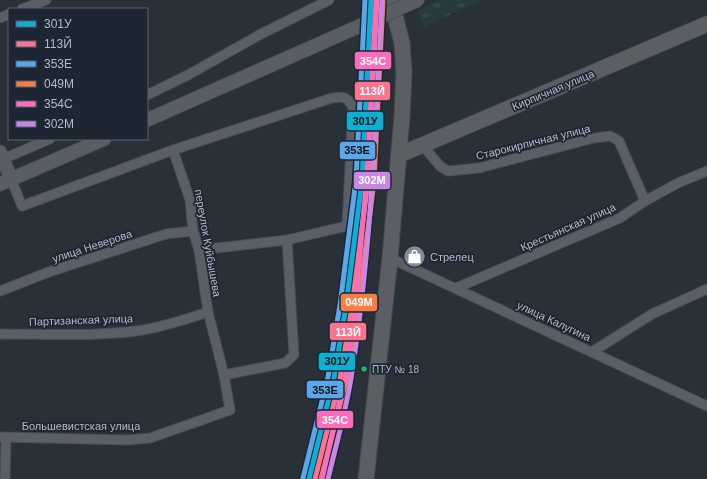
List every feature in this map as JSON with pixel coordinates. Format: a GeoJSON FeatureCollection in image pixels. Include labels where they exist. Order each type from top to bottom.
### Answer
{"type":"FeatureCollection","features":[{"type":"Feature","properties":{"kind":"highway"},"geometry":{"type":"LineString","coordinates":[[366,479],[390,258],[404,72],[402,43],[391,0]]}},
{"type":"Feature","properties":{"kind":"highway","name":"Кирпичная улица"},"geometry":{"type":"LineString","coordinates":[[398,156],[707,24]]}},
{"type":"Feature","properties":{"kind":"main road"},"geometry":{"type":"LineString","coordinates":[[148,120],[418,0]]}},
{"type":"Feature","properties":{"kind":"main road"},"geometry":{"type":"LineString","coordinates":[[2,156],[6,182],[101,140]]}},
{"type":"Feature","properties":{"kind":"street"},"geometry":{"type":"LineString","coordinates":[[25,8],[46,0]]}},
{"type":"Feature","properties":{"kind":"street"},"geometry":{"type":"LineString","coordinates":[[148,95],[188,75],[261,34],[329,0]]}},
{"type":"Feature","properties":{"kind":"street"},"geometry":{"type":"LineString","coordinates":[[6,182],[22,206],[173,150],[332,98],[343,96],[348,100],[353,107],[353,120],[347,226],[288,240],[199,250]]}},
{"type":"Feature","properties":{"kind":"street","name":"Старокирпичная улица"},"geometry":{"type":"LineString","coordinates":[[422,145],[440,166],[448,171],[478,168],[580,141],[610,136],[619,141],[645,201]]}},
{"type":"Feature","properties":{"kind":"street"},"geometry":{"type":"LineString","coordinates":[[2,156],[47,140]]}},
{"type":"Feature","properties":{"kind":"street","name":"переулок Куйбышева"},"geometry":{"type":"LineString","coordinates":[[173,150],[190,200],[192,231],[199,250],[208,312],[224,375],[230,410]]}},
{"type":"Feature","properties":{"kind":"street","name":"Крестьянская улица"},"geometry":{"type":"LineString","coordinates":[[456,288],[620,218],[645,201],[678,183],[707,171]]}},
{"type":"Feature","properties":{"kind":"street","name":"улица Неверова"},"geometry":{"type":"LineString","coordinates":[[0,291],[49,272],[166,234],[192,231]]}},
{"type":"Feature","properties":{"kind":"street"},"geometry":{"type":"LineString","coordinates":[[224,375],[285,363],[294,355],[288,240]]}},
{"type":"Feature","properties":{"kind":"street","name":"улица Калугина"},"geometry":{"type":"LineString","coordinates":[[390,258],[707,406]]}},
{"type":"Feature","properties":{"kind":"street"},"geometry":{"type":"LineString","coordinates":[[592,352],[652,314],[707,289]]}},
{"type":"Feature","properties":{"kind":"street","name":"Партизанская улица"},"geometry":{"type":"LineString","coordinates":[[0,334],[114,333],[144,330],[177,322],[208,312]]}},
{"type":"Feature","properties":{"kind":"street","name":"Большевистская улица"},"geometry":{"type":"LineString","coordinates":[[3,438],[127,440],[150,438],[230,410]]}},
{"type":"Feature","properties":{"kind":"street"},"geometry":{"type":"LineString","coordinates":[[3,438],[5,479]]}},
{"type":"Feature","properties":{"kind":"green space"},"geometry":{"type":"Polygon","coordinates":[[[439,0],[482,0],[424,27],[417,11],[439,0]]]}},
{"type":"Feature","properties":{"kind":"transit line","name":"353Е"},"geometry":{"type":"LineString","coordinates":[[303,478],[328,377],[340,305],[356,180],[365,0]]}},
{"type":"Feature","properties":{"kind":"transit line","name":"301У"},"geometry":{"type":"LineString","coordinates":[[309,479],[334,378],[346,306],[362,181],[371,0]]}},
{"type":"Feature","properties":{"kind":"transit line","name":"354С"},"geometry":{"type":"LineString","coordinates":[[322,479],[346,373],[355,306],[367,177],[376,0]]}},
{"type":"Feature","properties":{"kind":"transit line","name":"113Й"},"geometry":{"type":"LineString","coordinates":[[315,479],[340,379],[352,307],[368,181],[377,0]]}},
{"type":"Feature","properties":{"kind":"transit line","name":"302М"},"geometry":{"type":"LineString","coordinates":[[328,479],[350,385],[364,280],[372,187],[382,0]]}},
{"type":"Feature","properties":{"kind":"transit line","name":"049М"},"geometry":{"type":"LineString","coordinates":[[321,479],[346,381],[358,308],[374,182],[383,1]]}},
{"type":"Feature","properties":{"kind":"place","name":"Стрелец"},"geometry":{"type":"Point","coordinates":[415,257]}},
{"type":"Feature","properties":{"kind":"place","name":"ПТУ № 18"},"geometry":{"type":"Point","coordinates":[364,369]}}]}
